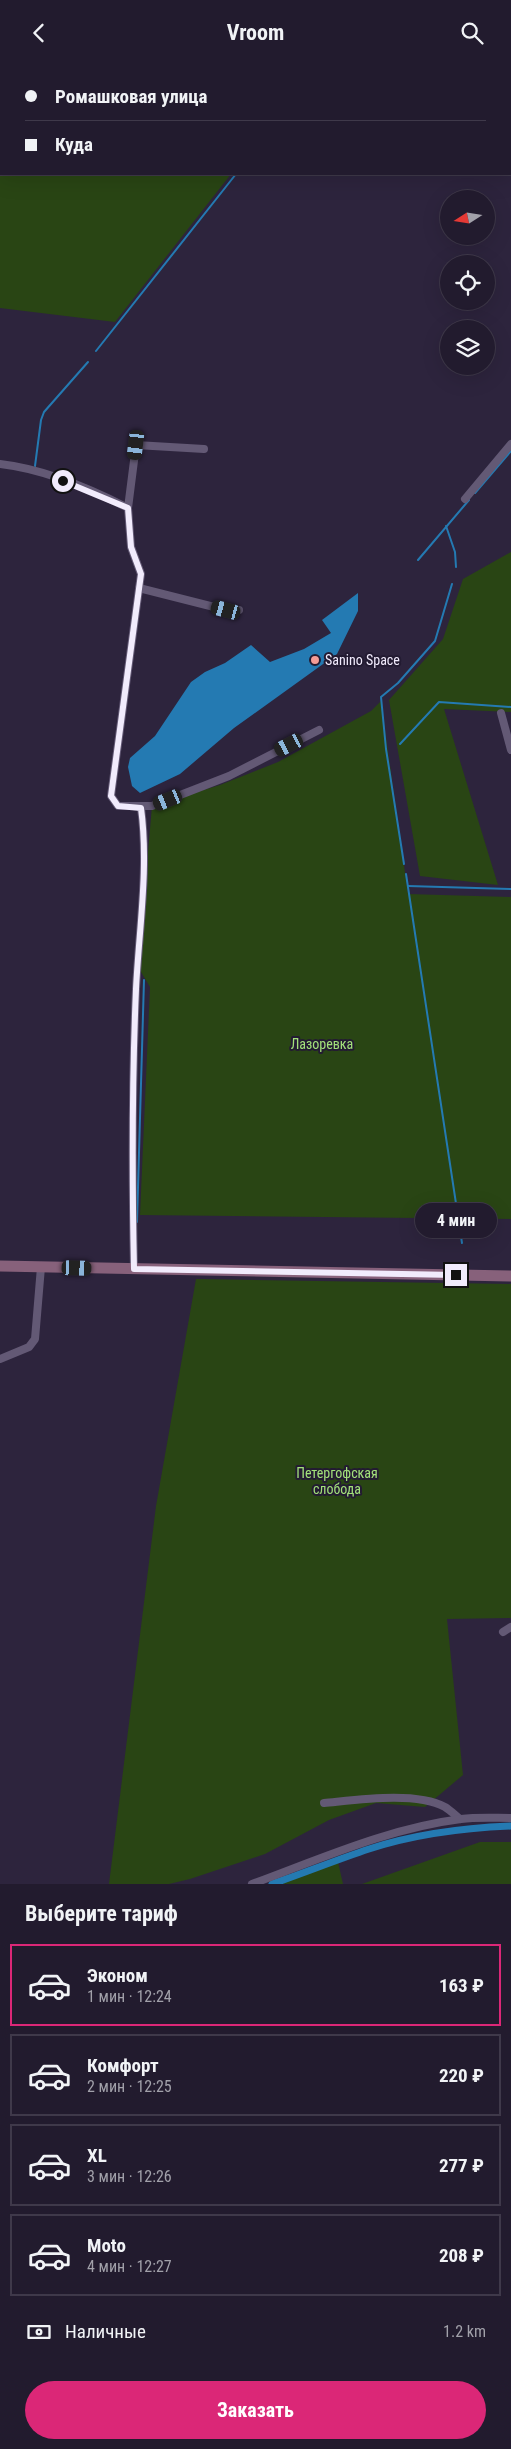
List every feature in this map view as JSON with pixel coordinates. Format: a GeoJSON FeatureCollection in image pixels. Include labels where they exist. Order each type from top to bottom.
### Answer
{"type":"FeatureCollection","features":[{"type":"Feature","properties":{"kind":"street"},"geometry":{"type":"LineString","coordinates":[[465,499],[511,444]]}},
{"type":"Feature","properties":{"kind":"street"},"geometry":{"type":"LineString","coordinates":[[204,449],[136,445],[128,508],[131,547],[141,574],[111,796],[118,806],[141,808],[152,806],[229,776],[319,729]]}},
{"type":"Feature","properties":{"kind":"street"},"geometry":{"type":"LineString","coordinates":[[0,464],[28,468],[49,475],[128,508]]}},
{"type":"Feature","properties":{"kind":"street"},"geometry":{"type":"LineString","coordinates":[[139,588],[226,610],[239,610]]}},
{"type":"Feature","properties":{"kind":"street"},"geometry":{"type":"LineString","coordinates":[[501,713],[511,750]]}},
{"type":"Feature","properties":{"kind":"street"},"geometry":{"type":"LineString","coordinates":[[134,1269],[132,1126],[136,990],[145,838],[141,808]]}},
{"type":"Feature","properties":{"kind":"street"},"geometry":{"type":"LineString","coordinates":[[0,1266],[511,1276]]}},
{"type":"Feature","properties":{"kind":"street"},"geometry":{"type":"LineString","coordinates":[[0,1359],[29,1347],[35,1339],[41,1267]]}},
{"type":"Feature","properties":{"kind":"street"},"geometry":{"type":"LineString","coordinates":[[503,1631],[511,1627]]}},
{"type":"Feature","properties":{"kind":"street"},"geometry":{"type":"LineString","coordinates":[[324,1803],[371,1798],[419,1800],[444,1807],[460,1819]]}},
{"type":"Feature","properties":{"kind":"street"},"geometry":{"type":"LineString","coordinates":[[252,1884],[337,1851],[405,1830],[460,1819],[511,1818]]}},
{"type":"Feature","properties":{"kind":"green space"},"geometry":{"type":"Polygon","coordinates":[[[0,175],[230,175],[115,322],[0,308],[0,175]]]}},
{"type":"Feature","properties":{"kind":"green space"},"geometry":{"type":"Polygon","coordinates":[[[511,552],[511,712],[444,709],[498,885],[420,876],[389,700],[443,639],[463,579],[511,552]]]}},
{"type":"Feature","properties":{"kind":"green space","name":"Лазоревка"},"geometry":{"type":"Polygon","coordinates":[[[381,701],[408,894],[511,897],[511,1219],[140,1215],[150,987],[138,967],[152,806],[220,785],[278,762],[371,711],[381,701]]]}},
{"type":"Feature","properties":{"kind":"green space","name":"Петергофская слобода"},"geometry":{"type":"Polygon","coordinates":[[[196,1279],[511,1284],[511,1618],[447,1619],[463,1775],[425,1807],[376,1803],[329,1820],[265,1854],[190,1879],[169,1884],[109,1884],[156,1506],[196,1279]]]}},
{"type":"Feature","properties":{"kind":"green space"},"geometry":{"type":"Polygon","coordinates":[[[480,1842],[511,1842],[511,1884],[362,1884],[480,1842]]]}},
{"type":"Feature","properties":{"kind":"green space"},"geometry":{"type":"Polygon","coordinates":[[[338,1862],[343,1884],[277,1884],[338,1862]]]}},
{"type":"Feature","properties":{"kind":"water"},"geometry":{"type":"Polygon","coordinates":[[[358,593],[358,611],[337,654],[234,728],[180,774],[140,793],[132,786],[128,767],[130,758],[155,736],[191,682],[205,672],[225,663],[251,645],[270,662],[304,649],[331,633],[322,620],[358,593]]]}},
{"type":"Feature","properties":{"kind":"waterway"},"geometry":{"type":"LineString","coordinates":[[96,351],[235,175]]}},
{"type":"Feature","properties":{"kind":"waterway"},"geometry":{"type":"LineString","coordinates":[[35,466],[41,420],[44,412],[88,362]]}},
{"type":"Feature","properties":{"kind":"waterway"},"geometry":{"type":"LineString","coordinates":[[475,493],[511,451]]}},
{"type":"Feature","properties":{"kind":"waterway"},"geometry":{"type":"LineString","coordinates":[[418,560],[469,500]]}},
{"type":"Feature","properties":{"kind":"waterway"},"geometry":{"type":"LineString","coordinates":[[446,526],[455,552],[456,567]]}},
{"type":"Feature","properties":{"kind":"waterway"},"geometry":{"type":"LineString","coordinates":[[404,864],[386,749],[381,697],[398,683],[435,641],[452,584]]}},
{"type":"Feature","properties":{"kind":"waterway"},"geometry":{"type":"LineString","coordinates":[[400,744],[439,702],[511,707]]}},
{"type":"Feature","properties":{"kind":"waterway"},"geometry":{"type":"LineString","coordinates":[[406,874],[462,1243]]}},
{"type":"Feature","properties":{"kind":"waterway"},"geometry":{"type":"LineString","coordinates":[[408,886],[511,889]]}},
{"type":"Feature","properties":{"kind":"waterway"},"geometry":{"type":"LineString","coordinates":[[137,1222],[144,980]]}},
{"type":"Feature","properties":{"kind":"waterway"},"geometry":{"type":"LineString","coordinates":[[272,1884],[369,1849],[404,1839],[457,1830],[511,1826]]}},
{"type":"Feature","properties":{"kind":"place","name":"Sanino Space"},"geometry":{"type":"Point","coordinates":[315,660]}},
{"type":"Feature","properties":{"kind":"route"},"geometry":{"type":"LineString","coordinates":[[63,481],[128,508],[131,547],[141,574],[111,796],[118,806],[141,808],[145,838],[136,990],[132,1126],[134,1269],[456,1275]]}}]}
